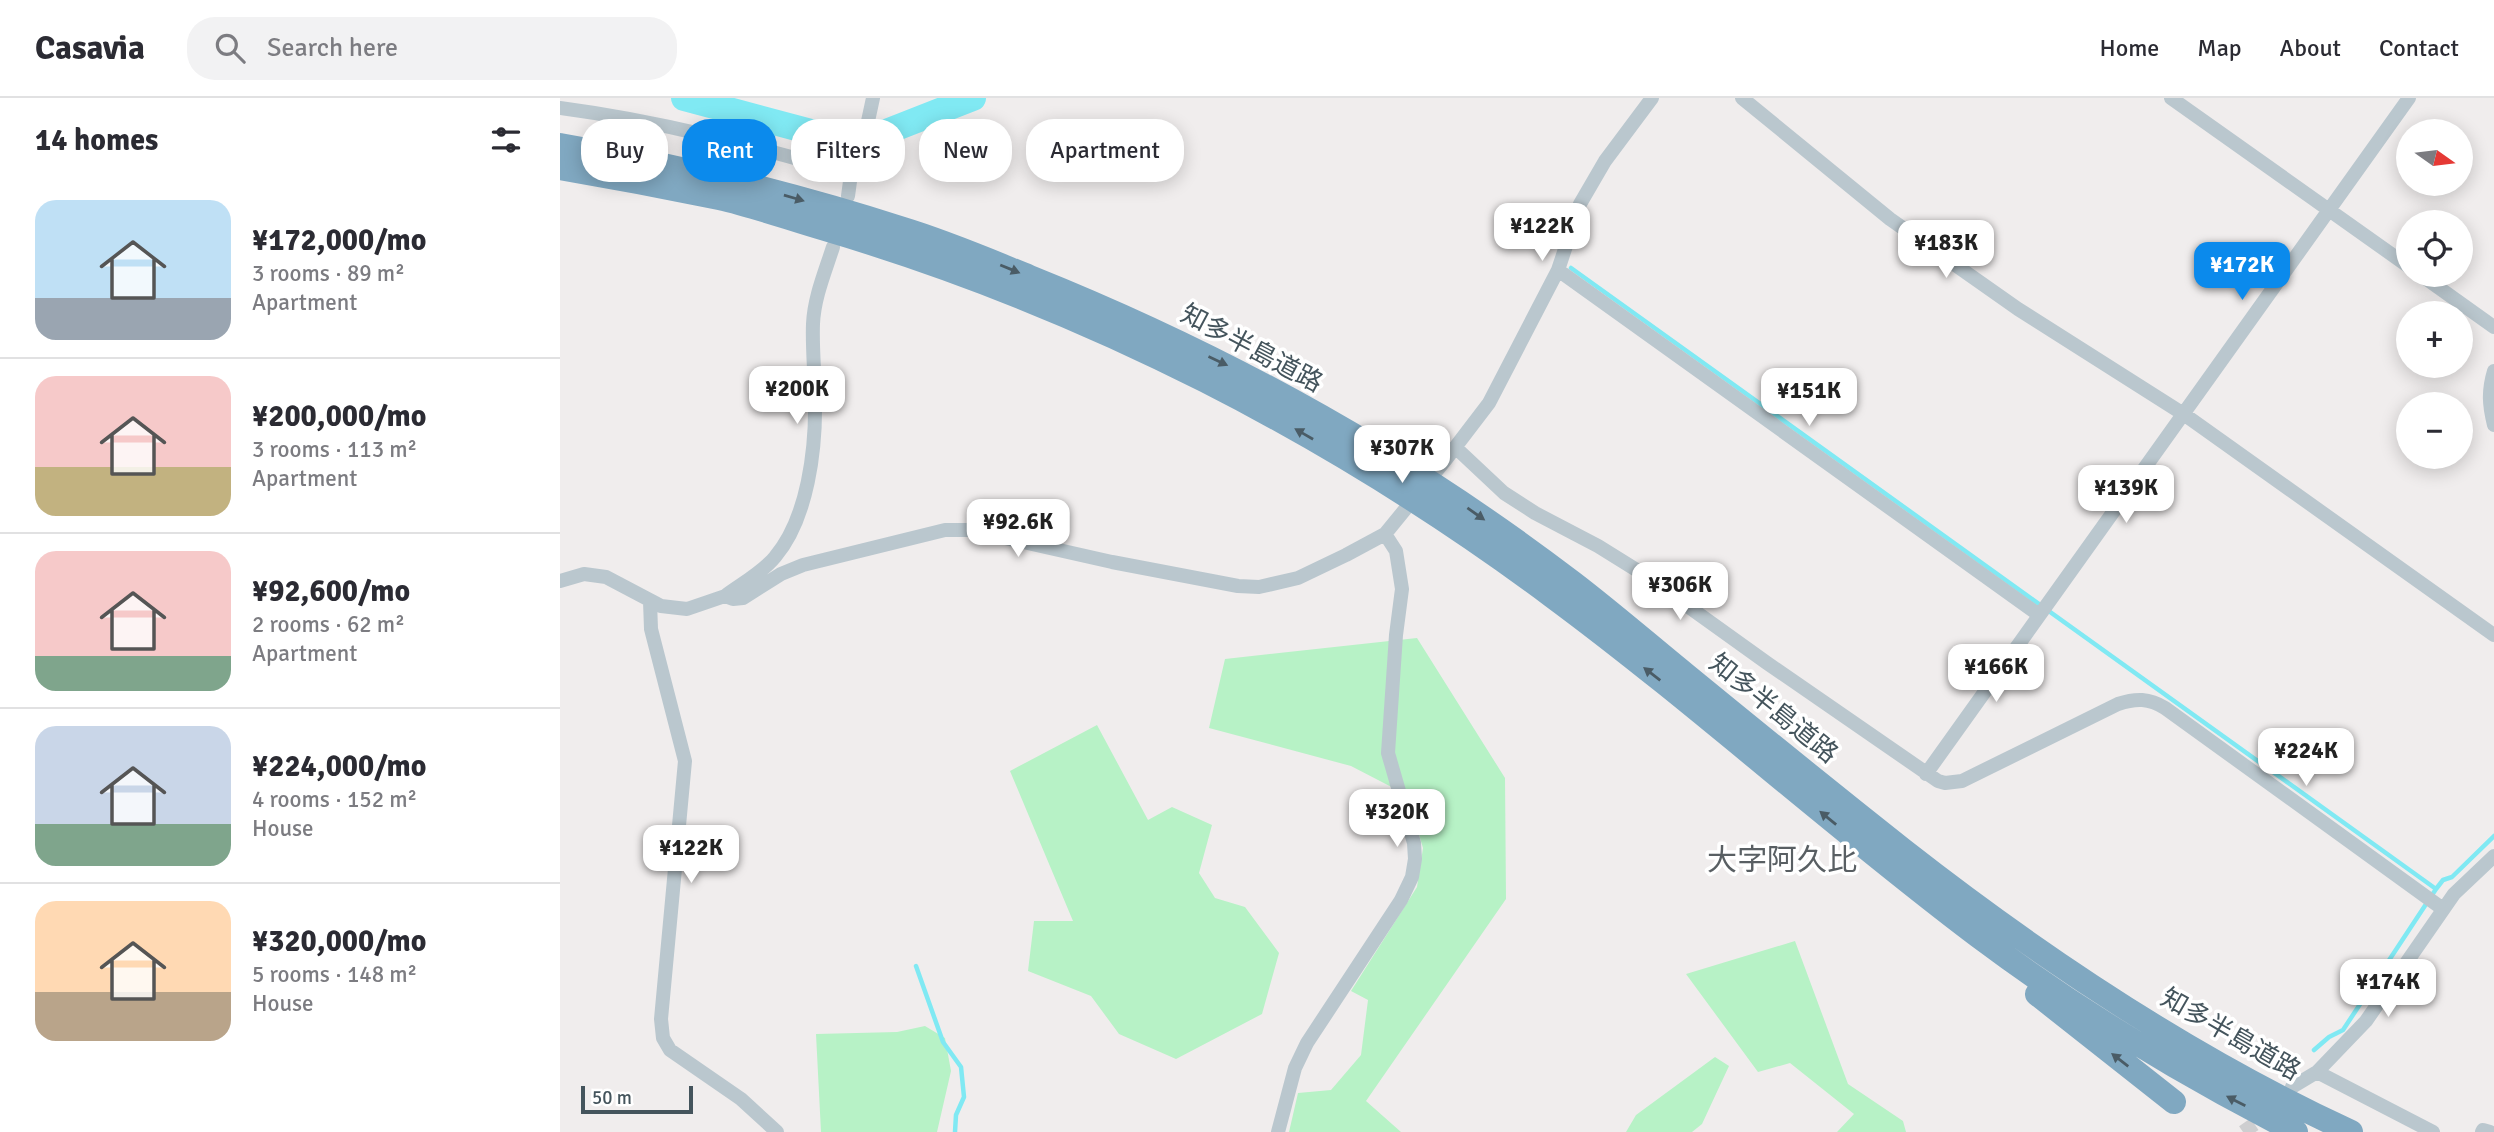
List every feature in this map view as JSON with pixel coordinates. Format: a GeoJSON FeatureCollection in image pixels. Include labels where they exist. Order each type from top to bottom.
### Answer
{"type":"FeatureCollection","features":[{"type":"Feature","properties":{"kind":"highway","name":"知多半島道路"},"geometry":{"type":"LineString","coordinates":[[560,145],[629,157],[729,180],[905,229],[1070,293],[1229,366],[1442,490],[1571,581],[1907,853],[2064,967],[2234,1073],[2351,1132]]}},
{"type":"Feature","properties":{"kind":"highway","name":"知多半島道路"},"geometry":{"type":"LineString","coordinates":[[560,168],[724,199],[895,250],[1087,323],[1261,409],[1447,520],[1555,597],[1981,938],[2140,1045],[2224,1095],[2297,1132]]}},
{"type":"Feature","properties":{"kind":"highway"},"geometry":{"type":"LineString","coordinates":[[1906,879],[1917,900],[2174,1102]]}},
{"type":"Feature","properties":{"kind":"street"},"geometry":{"type":"LineString","coordinates":[[868,119],[873,98]]}},
{"type":"Feature","properties":{"kind":"street"},"geometry":{"type":"LineString","coordinates":[[725,596],[733,599],[743,597],[780,574],[803,565],[945,530],[970,530],[1112,562],[1238,586],[1259,587],[1298,578],[1346,555],[1385,534],[1489,403],[1558,270],[1580,204],[1605,161],[1653,98]]}},
{"type":"Feature","properties":{"kind":"street"},"geometry":{"type":"LineString","coordinates":[[1742,98],[1890,219],[2018,309],[2185,415],[2494,635]]}},
{"type":"Feature","properties":{"kind":"street"},"geometry":{"type":"LineString","coordinates":[[2172,98],[2396,257]]}},
{"type":"Feature","properties":{"kind":"street"},"geometry":{"type":"LineString","coordinates":[[1926,774],[2409,98]]}},
{"type":"Feature","properties":{"kind":"street"},"geometry":{"type":"LineString","coordinates":[[560,108],[700,132],[791,156]]}},
{"type":"Feature","properties":{"kind":"street"},"geometry":{"type":"LineString","coordinates":[[848,196],[850,182]]}},
{"type":"Feature","properties":{"kind":"street"},"geometry":{"type":"LineString","coordinates":[[560,581],[584,574],[606,577],[661,606],[687,609],[725,596],[774,559],[798,519],[804,496],[815,426],[815,305],[832,247]]}},
{"type":"Feature","properties":{"kind":"street"},"geometry":{"type":"LineString","coordinates":[[1558,270],[2039,615]]}},
{"type":"Feature","properties":{"kind":"street"},"geometry":{"type":"LineString","coordinates":[[2438,287],[2494,327]]}},
{"type":"Feature","properties":{"kind":"street"},"geometry":{"type":"LineString","coordinates":[[2494,371],[2489,388],[2489,407],[2494,425]]}},
{"type":"Feature","properties":{"kind":"street"},"geometry":{"type":"LineString","coordinates":[[1451,453],[1535,513],[1598,545],[1643,574],[1938,781],[1955,783],[2118,704],[2132,700],[2151,701],[2165,708],[2443,909]]}},
{"type":"Feature","properties":{"kind":"street"},"geometry":{"type":"LineString","coordinates":[[1278,1132],[1295,1068],[1307,1043],[1401,900],[1412,877],[1414,843],[1388,753],[1396,635],[1402,590],[1396,551],[1385,534]]}},
{"type":"Feature","properties":{"kind":"street"},"geometry":{"type":"LineString","coordinates":[[650,601],[651,629],[685,761],[664,982],[663,1038],[670,1049],[741,1099],[777,1132]]}},
{"type":"Feature","properties":{"kind":"street"},"geometry":{"type":"LineString","coordinates":[[2292,1087],[2317,1072],[2366,1021],[2454,894],[2494,856]]}},
{"type":"Feature","properties":{"kind":"street"},"geometry":{"type":"LineString","coordinates":[[2317,1072],[2433,1132]]}},
{"type":"Feature","properties":{"kind":"street"},"geometry":{"type":"LineString","coordinates":[[2482,1132],[2490,1132]]}},
{"type":"Feature","properties":{"kind":"green space"},"geometry":{"type":"Polygon","coordinates":[[[1417,638],[1505,778],[1506,899],[1366,1101],[1401,1132],[1289,1132],[1298,1093],[1331,1090],[1361,1055],[1368,1000],[1351,991],[1417,887],[1423,848],[1407,795],[1351,766],[1209,728],[1225,659],[1417,638]]]}},
{"type":"Feature","properties":{"kind":"green space"},"geometry":{"type":"Polygon","coordinates":[[[1097,725],[1148,820],[1172,807],[1212,825],[1199,873],[1215,898],[1245,907],[1279,953],[1262,1014],[1176,1059],[1119,1034],[1091,996],[1028,971],[1034,921],[1073,921],[1010,771],[1097,725]]]}},
{"type":"Feature","properties":{"kind":"green space"},"geometry":{"type":"Polygon","coordinates":[[[1795,941],[1848,1084],[1903,1121],[1906,1132],[1837,1132],[1854,1114],[1790,1063],[1758,1072],[1686,974],[1795,941]]]}},
{"type":"Feature","properties":{"kind":"green space"},"geometry":{"type":"Polygon","coordinates":[[[925,1026],[945,1038],[951,1071],[937,1132],[821,1132],[816,1034],[897,1032],[925,1026]]]}},
{"type":"Feature","properties":{"kind":"green space"},"geometry":{"type":"Polygon","coordinates":[[[1715,1057],[1729,1066],[1702,1124],[1692,1132],[1626,1132],[1636,1115],[1715,1057]]]}},
{"type":"Feature","properties":{"kind":"waterway"},"geometry":{"type":"LineString","coordinates":[[684,98],[845,141],[886,132],[973,98]]}},
{"type":"Feature","properties":{"kind":"waterway"},"geometry":{"type":"LineString","coordinates":[[1571,268],[2436,889]]}},
{"type":"Feature","properties":{"kind":"waterway"},"geometry":{"type":"LineString","coordinates":[[2314,1050],[2329,1037],[2343,1030],[2443,880],[2452,877],[2494,836]]}},
{"type":"Feature","properties":{"kind":"waterway"},"geometry":{"type":"LineString","coordinates":[[916,966],[943,1042],[961,1067],[964,1097],[956,1115],[955,1132]]}},
{"type":"Feature","properties":{"kind":"tunnel"},"geometry":{"type":"LineString","coordinates":[[2243,1132],[2268,1115]]}},
{"type":"Feature","properties":{"kind":"district","name":"大字阿久比"},"geometry":{"type":"Point","coordinates":[1782,860]}}]}
